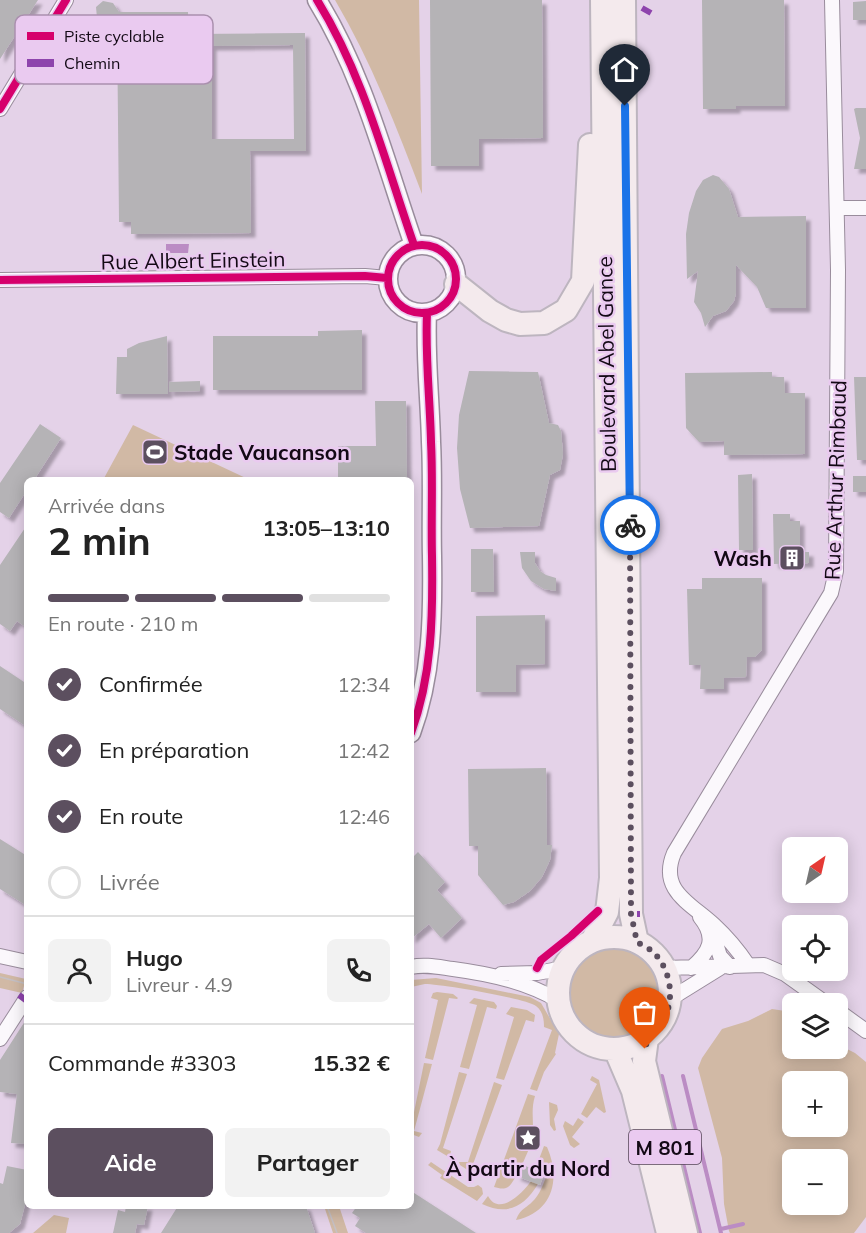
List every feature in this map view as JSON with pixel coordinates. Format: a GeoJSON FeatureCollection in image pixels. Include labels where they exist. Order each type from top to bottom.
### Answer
{"type":"FeatureCollection","features":[{"type":"Feature","properties":{"kind":"main road"},"geometry":{"type":"LineString","coordinates":[[456,284],[474,300],[506,320],[532,325],[544,323],[566,310],[583,281],[591,122],[602,0]]}},
{"type":"Feature","properties":{"kind":"main road","name":"Boulevard Abel Gance"},"geometry":{"type":"LineString","coordinates":[[592,941],[607,912],[611,878],[602,0]]}},
{"type":"Feature","properties":{"kind":"main road","name":"Boulevard Abel Gance"},"geometry":{"type":"LineString","coordinates":[[624,0],[631,914],[637,942]]}},
{"type":"Feature","properties":{"kind":"main road"},"geometry":{"type":"LineString","coordinates":[[615,937],[637,942],[653,952],[664,968],[670,983],[670,999],[663,1021],[647,1038],[632,1046],[615,1049],[594,1046],[577,1035],[562,1013],[558,987],[564,968],[576,952],[592,941],[615,937]]}},
{"type":"Feature","properties":{"kind":"main road","name":"M 801"},"geometry":{"type":"LineString","coordinates":[[647,1038],[644,1061],[686,1233]]}},
{"type":"Feature","properties":{"kind":"main road","name":"M 801"},"geometry":{"type":"LineString","coordinates":[[615,1049],[633,1091],[668,1233]]}},
{"type":"Feature","properties":{"kind":"street"},"geometry":{"type":"LineString","coordinates":[[57,15],[66,0]]}},
{"type":"Feature","properties":{"kind":"street"},"geometry":{"type":"LineString","coordinates":[[317,0],[333,26],[369,110],[414,245]]}},
{"type":"Feature","properties":{"kind":"street","name":"Rue Arthur Rimbaud"},"geometry":{"type":"LineString","coordinates":[[748,965],[713,923],[679,896],[670,876],[671,860],[831,593],[836,571],[837,208],[832,0]]}},
{"type":"Feature","properties":{"kind":"street"},"geometry":{"type":"LineString","coordinates":[[0,109],[15,84]]}},
{"type":"Feature","properties":{"kind":"street"},"geometry":{"type":"LineString","coordinates":[[837,208],[866,208]]}},
{"type":"Feature","properties":{"kind":"street"},"geometry":{"type":"LineString","coordinates":[[414,245],[429,245],[443,251],[452,262],[456,273],[456,284],[450,299],[444,306],[427,313],[412,312],[399,305],[390,293],[387,278],[389,267],[395,257],[404,249],[414,245]]}},
{"type":"Feature","properties":{"kind":"street","name":"Rue Albert Einstein"},"geometry":{"type":"LineString","coordinates":[[0,280],[365,276],[387,278]]}},
{"type":"Feature","properties":{"kind":"street"},"geometry":{"type":"LineString","coordinates":[[414,724],[426,675],[433,617],[432,457],[427,313]]}},
{"type":"Feature","properties":{"kind":"street","name":"Rue Arthur Rimbaud"},"geometry":{"type":"LineString","coordinates":[[692,908],[714,936],[720,957],[726,967]]}},
{"type":"Feature","properties":{"kind":"street"},"geometry":{"type":"LineString","coordinates":[[691,968],[704,956],[709,945],[706,925]]}},
{"type":"Feature","properties":{"kind":"street"},"geometry":{"type":"LineString","coordinates":[[0,956],[24,961]]}},
{"type":"Feature","properties":{"kind":"street"},"geometry":{"type":"LineString","coordinates":[[414,966],[422,964],[490,974],[537,973],[564,968]]}},
{"type":"Feature","properties":{"kind":"street"},"geometry":{"type":"LineString","coordinates":[[664,968],[764,965],[778,970],[812,993]]}},
{"type":"Feature","properties":{"kind":"street"},"geometry":{"type":"LineString","coordinates":[[670,999],[726,967]]}},
{"type":"Feature","properties":{"kind":"street"},"geometry":{"type":"LineString","coordinates":[[490,974],[535,989],[559,1001]]}},
{"type":"Feature","properties":{"kind":"street"},"geometry":{"type":"LineString","coordinates":[[0,1039],[24,1002]]}},
{"type":"Feature","properties":{"kind":"street"},"geometry":{"type":"LineString","coordinates":[[848,1018],[866,1031]]}},
{"type":"Feature","properties":{"kind":"shaded area"},"geometry":{"type":"Polygon","coordinates":[[[335,0],[419,0],[422,194],[372,71],[335,0]]]}},
{"type":"Feature","properties":{"kind":"shaded area"},"geometry":{"type":"Polygon","coordinates":[[[166,244],[189,244],[188,253],[166,253],[166,244]]]}},
{"type":"Feature","properties":{"kind":"shaded area","name":"Stade Vaucanson"},"geometry":{"type":"Polygon","coordinates":[[[133,425],[244,477],[105,477],[133,425]]]}},
{"type":"Feature","properties":{"kind":"shaded area"},"geometry":{"type":"Polygon","coordinates":[[[613,948],[630,952],[645,961],[654,976],[658,993],[654,1010],[645,1025],[630,1034],[613,1038],[596,1034],[581,1025],[572,1010],[568,993],[572,976],[581,961],[596,952],[613,948]]]}},
{"type":"Feature","properties":{"kind":"shaded area"},"geometry":{"type":"Polygon","coordinates":[[[0,973],[24,979],[22,993],[0,988],[0,973]]]}},
{"type":"Feature","properties":{"kind":"shaded area"},"geometry":{"type":"Polygon","coordinates":[[[436,978],[530,997],[541,1003],[559,1034],[556,1054],[544,1072],[537,1091],[530,1089],[552,1030],[544,1027],[543,1016],[536,1006],[516,999],[464,989],[425,984],[414,986],[414,980],[436,978]]]}},
{"type":"Feature","properties":{"kind":"shaded area"},"geometry":{"type":"Polygon","coordinates":[[[433,993],[453,994],[458,998],[449,998],[433,1060],[425,1058],[438,1000],[431,998],[433,993]]]}},
{"type":"Feature","properties":{"kind":"shaded area"},"geometry":{"type":"Polygon","coordinates":[[[474,998],[494,1002],[497,1006],[496,1009],[487,1007],[469,1069],[460,1067],[477,1005],[469,1003],[474,998]]]}},
{"type":"Feature","properties":{"kind":"shaded area"},"geometry":{"type":"Polygon","coordinates":[[[511,1007],[527,1010],[535,1015],[534,1022],[526,1020],[504,1080],[496,1078],[514,1017],[506,1014],[511,1007]]]}},
{"type":"Feature","properties":{"kind":"shaded area"},"geometry":{"type":"Polygon","coordinates":[[[772,1009],[782,1011],[782,1059],[848,1059],[848,1050],[866,1062],[866,1217],[854,1233],[730,1233],[724,1204],[722,1158],[698,1068],[702,1058],[722,1029],[748,1021],[772,1009]]]}},
{"type":"Feature","properties":{"kind":"shaded area"},"geometry":{"type":"Polygon","coordinates":[[[424,1063],[432,1064],[414,1131],[414,1112],[424,1063]]]}},
{"type":"Feature","properties":{"kind":"shaded area"},"geometry":{"type":"Polygon","coordinates":[[[459,1072],[467,1074],[443,1148],[451,1151],[450,1156],[447,1156],[437,1150],[459,1072]]]}},
{"type":"Feature","properties":{"kind":"shaded area"},"geometry":{"type":"Polygon","coordinates":[[[592,1076],[599,1080],[606,1112],[596,1107],[587,1118],[581,1114],[597,1084],[590,1080],[592,1076]]]}},
{"type":"Feature","properties":{"kind":"shaded area"},"geometry":{"type":"Polygon","coordinates":[[[494,1082],[502,1085],[472,1167],[480,1171],[475,1175],[459,1162],[468,1162],[494,1082]]]}},
{"type":"Feature","properties":{"kind":"shaded area"},"geometry":{"type":"Polygon","coordinates":[[[528,1094],[535,1096],[531,1144],[511,1184],[504,1188],[494,1187],[528,1094]]]}},
{"type":"Feature","properties":{"kind":"shaded area"},"geometry":{"type":"Polygon","coordinates":[[[549,1102],[557,1105],[558,1110],[554,1119],[556,1130],[554,1131],[550,1125],[549,1102]]]}},
{"type":"Feature","properties":{"kind":"shaded area"},"geometry":{"type":"Polygon","coordinates":[[[578,1118],[584,1122],[572,1137],[580,1144],[574,1148],[570,1145],[563,1126],[565,1121],[573,1126],[578,1118]]]}},
{"type":"Feature","properties":{"kind":"shaded area"},"geometry":{"type":"Polygon","coordinates":[[[414,1131],[422,1133],[419,1137],[414,1135],[414,1131]]]}},
{"type":"Feature","properties":{"kind":"shaded area"},"geometry":{"type":"Polygon","coordinates":[[[544,1146],[547,1147],[553,1171],[551,1192],[546,1202],[538,1210],[516,1220],[521,1211],[537,1196],[547,1175],[535,1170],[544,1146]]]}},
{"type":"Feature","properties":{"kind":"shaded area"},"geometry":{"type":"Polygon","coordinates":[[[431,1162],[468,1187],[478,1185],[482,1188],[483,1194],[477,1201],[440,1178],[442,1175],[428,1165],[431,1162]]]}},
{"type":"Feature","properties":{"kind":"shaded area"},"geometry":{"type":"Polygon","coordinates":[[[531,1181],[538,1184],[521,1204],[499,1209],[482,1204],[488,1196],[498,1204],[511,1201],[531,1181]]]}},
{"type":"Feature","properties":{"kind":"shaded area"},"geometry":{"type":"Polygon","coordinates":[[[325,1209],[340,1209],[348,1233],[333,1233],[325,1209]]]}},
{"type":"Feature","properties":{"kind":"shaded area"},"geometry":{"type":"Polygon","coordinates":[[[54,1215],[69,1218],[66,1233],[33,1233],[54,1215]]]}},
{"type":"Feature","properties":{"kind":"building"},"geometry":{"type":"Polygon","coordinates":[[[0,0],[38,0],[28,15],[15,15],[15,36],[0,59],[0,0]]]}},
{"type":"Feature","properties":{"kind":"building"},"geometry":{"type":"Polygon","coordinates":[[[430,0],[542,0],[543,138],[479,139],[479,166],[431,166],[430,0]]]}},
{"type":"Feature","properties":{"kind":"building"},"geometry":{"type":"Polygon","coordinates":[[[702,0],[784,0],[785,106],[703,109],[702,0]]]}},
{"type":"Feature","properties":{"kind":"building"},"geometry":{"type":"Polygon","coordinates":[[[103,1],[113,3],[119,12],[188,12],[188,15],[97,15],[96,7],[103,1]]]}},
{"type":"Feature","properties":{"kind":"building"},"geometry":{"type":"Polygon","coordinates":[[[866,1],[866,20],[853,20],[853,2],[866,1]]]}},
{"type":"Feature","properties":{"kind":"building"},"geometry":{"type":"Polygon","coordinates":[[[305,33],[306,151],[250,151],[251,233],[131,234],[131,222],[119,222],[118,84],[212,84],[212,139],[294,139],[293,45],[213,46],[213,34],[305,33]]]}},
{"type":"Feature","properties":{"kind":"building"},"geometry":{"type":"Polygon","coordinates":[[[866,108],[866,169],[854,169],[860,138],[854,109],[866,108]]]}},
{"type":"Feature","properties":{"kind":"building"},"geometry":{"type":"Polygon","coordinates":[[[713,175],[719,177],[729,189],[738,217],[806,216],[806,308],[766,308],[757,287],[736,265],[734,301],[726,311],[713,316],[705,327],[701,313],[694,302],[698,271],[687,279],[686,234],[689,213],[696,191],[703,180],[713,175]]]}},
{"type":"Feature","properties":{"kind":"building"},"geometry":{"type":"Polygon","coordinates":[[[362,330],[362,390],[213,390],[213,336],[318,336],[318,331],[362,330]]]}},
{"type":"Feature","properties":{"kind":"building"},"geometry":{"type":"Polygon","coordinates":[[[167,336],[168,394],[116,394],[117,357],[127,357],[127,349],[139,343],[167,336]]]}},
{"type":"Feature","properties":{"kind":"building"},"geometry":{"type":"Polygon","coordinates":[[[469,371],[538,372],[549,423],[558,425],[561,431],[563,454],[560,470],[550,475],[539,526],[470,528],[460,489],[457,448],[459,415],[469,371]]]}},
{"type":"Feature","properties":{"kind":"building"},"geometry":{"type":"Polygon","coordinates":[[[772,372],[772,377],[784,377],[785,393],[805,393],[805,454],[724,455],[724,441],[699,442],[686,428],[685,373],[772,372]]]}},
{"type":"Feature","properties":{"kind":"building"},"geometry":{"type":"Polygon","coordinates":[[[854,377],[866,377],[866,460],[857,460],[854,377]]]}},
{"type":"Feature","properties":{"kind":"building"},"geometry":{"type":"Polygon","coordinates":[[[200,381],[200,391],[169,392],[169,382],[200,381]]]}},
{"type":"Feature","properties":{"kind":"building"},"geometry":{"type":"Polygon","coordinates":[[[375,401],[406,401],[407,477],[338,477],[338,446],[376,446],[375,401]]]}},
{"type":"Feature","properties":{"kind":"building"},"geometry":{"type":"Polygon","coordinates":[[[40,424],[61,438],[36,477],[24,477],[24,495],[9,518],[0,512],[0,483],[40,424]]]}},
{"type":"Feature","properties":{"kind":"building"},"geometry":{"type":"Polygon","coordinates":[[[752,474],[753,550],[739,550],[738,475],[752,474]]]}},
{"type":"Feature","properties":{"kind":"building"},"geometry":{"type":"Polygon","coordinates":[[[853,476],[866,476],[866,492],[853,492],[853,476]]]}},
{"type":"Feature","properties":{"kind":"building"},"geometry":{"type":"Polygon","coordinates":[[[773,514],[790,514],[790,521],[800,521],[800,552],[809,552],[809,563],[774,564],[773,514]]]}},
{"type":"Feature","properties":{"kind":"building"},"geometry":{"type":"Polygon","coordinates":[[[24,529],[24,626],[17,621],[10,631],[0,624],[0,565],[24,529]]]}},
{"type":"Feature","properties":{"kind":"building"},"geometry":{"type":"Polygon","coordinates":[[[471,549],[493,549],[494,592],[471,592],[471,549]]]}},
{"type":"Feature","properties":{"kind":"building"},"geometry":{"type":"Polygon","coordinates":[[[520,552],[535,552],[535,563],[540,571],[556,578],[556,591],[544,589],[531,581],[522,568],[520,552]]]}},
{"type":"Feature","properties":{"kind":"building"},"geometry":{"type":"Polygon","coordinates":[[[702,578],[762,578],[762,650],[755,657],[747,657],[746,677],[724,678],[724,689],[700,689],[701,665],[689,665],[687,589],[702,589],[702,578]]]}},
{"type":"Feature","properties":{"kind":"building"},"geometry":{"type":"Polygon","coordinates":[[[545,615],[545,664],[516,665],[516,692],[476,692],[476,616],[545,615]]]}},
{"type":"Feature","properties":{"kind":"building"},"geometry":{"type":"Polygon","coordinates":[[[0,666],[24,682],[24,725],[0,709],[0,666]]]}},
{"type":"Feature","properties":{"kind":"building"},"geometry":{"type":"Polygon","coordinates":[[[546,768],[547,845],[552,845],[550,860],[542,877],[530,891],[514,902],[503,905],[478,875],[478,846],[469,846],[468,769],[546,768]]]}},
{"type":"Feature","properties":{"kind":"building"},"geometry":{"type":"Polygon","coordinates":[[[0,839],[24,854],[24,904],[0,889],[0,839]]]}},
{"type":"Feature","properties":{"kind":"building"},"geometry":{"type":"Polygon","coordinates":[[[418,852],[445,882],[437,890],[462,918],[441,938],[429,924],[414,936],[414,856],[418,852]]]}},
{"type":"Feature","properties":{"kind":"building"},"geometry":{"type":"Polygon","coordinates":[[[24,1023],[24,1144],[11,1143],[17,1094],[0,1092],[0,1060],[24,1023]]]}},
{"type":"Feature","properties":{"kind":"building"},"geometry":{"type":"Polygon","coordinates":[[[521,1164],[544,1174],[540,1185],[516,1176],[521,1164]]]}},
{"type":"Feature","properties":{"kind":"building"},"geometry":{"type":"Polygon","coordinates":[[[7,1166],[24,1169],[24,1209],[20,1224],[9,1233],[0,1233],[0,1183],[3,1184],[7,1166]]]}},
{"type":"Feature","properties":{"kind":"building"},"geometry":{"type":"Polygon","coordinates":[[[414,1193],[476,1233],[366,1233],[355,1226],[360,1218],[352,1213],[355,1209],[414,1209],[414,1193]]]}},
{"type":"Feature","properties":{"kind":"building"},"geometry":{"type":"Polygon","coordinates":[[[126,1209],[147,1209],[144,1225],[137,1224],[135,1233],[113,1233],[118,1210],[125,1212],[126,1209]]]}},
{"type":"Feature","properties":{"kind":"building"},"geometry":{"type":"Polygon","coordinates":[[[176,1209],[307,1209],[315,1233],[161,1233],[176,1209]]]}},
{"type":"Feature","properties":{"kind":"waterway"},"geometry":{"type":"LineString","coordinates":[[662,1076],[700,1233]]}},
{"type":"Feature","properties":{"kind":"waterway"},"geometry":{"type":"LineString","coordinates":[[683,1076],[721,1233]]}},
{"type":"Feature","properties":{"kind":"waterway"},"geometry":{"type":"LineString","coordinates":[[721,1229],[743,1224]]}},
{"type":"Feature","properties":{"kind":"tram line"},"geometry":{"type":"LineString","coordinates":[[0,977],[24,983]]}},
{"type":"Feature","properties":{"kind":"tram line"},"geometry":{"type":"LineString","coordinates":[[328,1209],[337,1233]]}},
{"type":"Feature","properties":{"kind":"marked path"},"geometry":{"type":"LineString","coordinates":[[642,8],[651,13]]}},
{"type":"Feature","properties":{"kind":"marked path"},"geometry":{"type":"LineString","coordinates":[[19,995],[24,999]]}},
{"type":"Feature","properties":{"kind":"cycle path"},"geometry":{"type":"LineString","coordinates":[[57,15],[66,0]]}},
{"type":"Feature","properties":{"kind":"cycle path"},"geometry":{"type":"LineString","coordinates":[[317,0],[361,89],[414,245]]}},
{"type":"Feature","properties":{"kind":"cycle path"},"geometry":{"type":"LineString","coordinates":[[0,109],[15,84]]}},
{"type":"Feature","properties":{"kind":"cycle path"},"geometry":{"type":"LineString","coordinates":[[415,245],[429,245],[441,250],[451,260],[456,279],[451,298],[441,308],[429,313],[415,313],[403,308],[393,298],[388,286],[388,272],[393,260],[403,250],[415,245]]}},
{"type":"Feature","properties":{"kind":"cycle path"},"geometry":{"type":"LineString","coordinates":[[0,280],[365,276],[387,278]]}},
{"type":"Feature","properties":{"kind":"cycle path"},"geometry":{"type":"LineString","coordinates":[[414,724],[427,668],[431,624],[432,470],[427,313]]}},
{"type":"Feature","properties":{"kind":"cycle path"},"geometry":{"type":"LineString","coordinates":[[537,968],[541,960],[598,911]]}},
{"type":"Feature","properties":{"kind":"way so far"},"geometry":{"type":"LineString","coordinates":[[630,525],[631,914],[637,942],[653,952],[664,968],[670,983],[670,999],[663,1021],[647,1038],[645,1049]]}},
{"type":"Feature","properties":{"kind":"place","name":"Stade Vaucanson"},"geometry":{"type":"Point","coordinates":[155,452]}},
{"type":"Feature","properties":{"kind":"place","name":"Wash"},"geometry":{"type":"Point","coordinates":[792,558]}},
{"type":"Feature","properties":{"kind":"place","name":"À partir du Nord"},"geometry":{"type":"Point","coordinates":[528,1138]}},
{"type":"Feature","properties":{"kind":"route"},"geometry":{"type":"LineString","coordinates":[[625,106],[630,525]]}}]}
